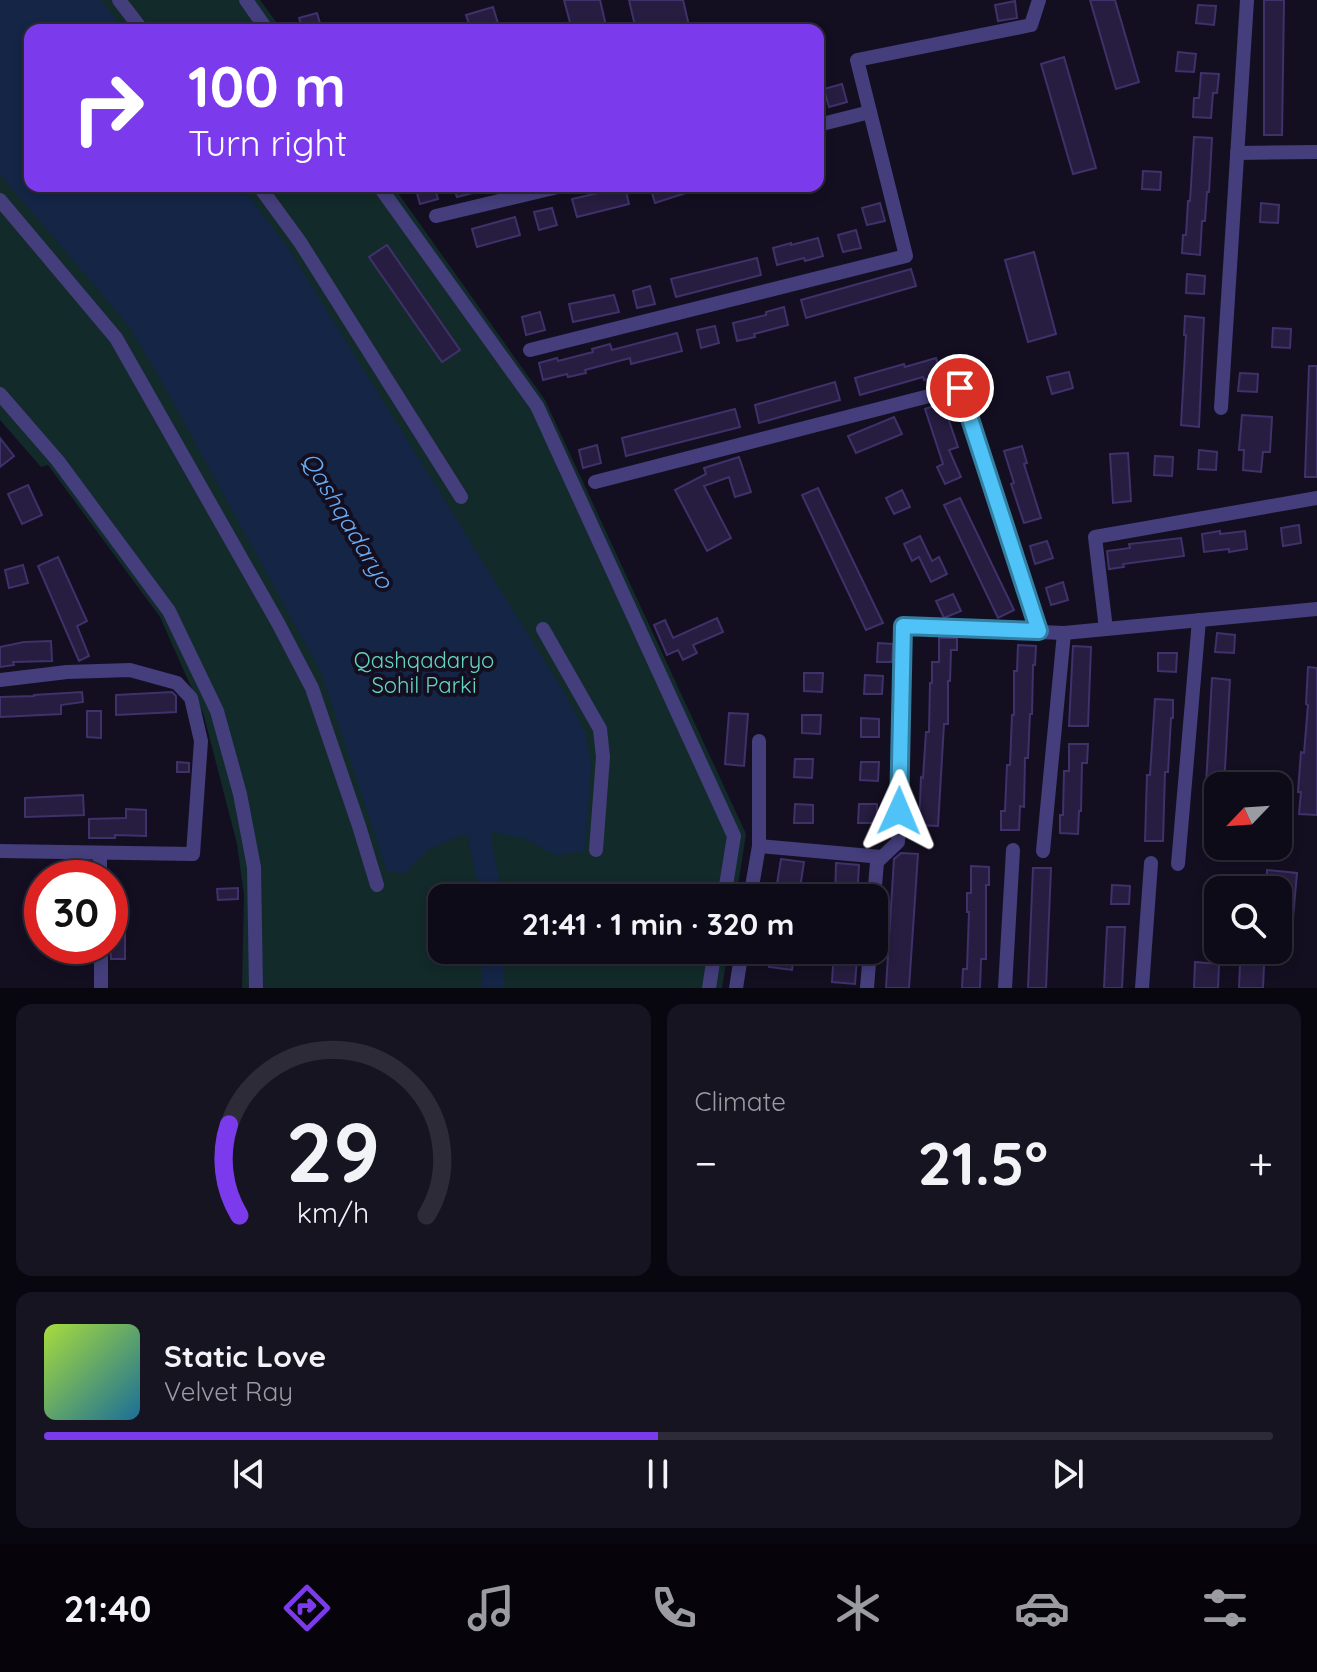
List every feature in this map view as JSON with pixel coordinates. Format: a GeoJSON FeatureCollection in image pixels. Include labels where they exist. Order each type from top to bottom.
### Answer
{"type":"FeatureCollection","features":[{"type":"Feature","properties":{"kind":"street"},"geometry":{"type":"LineString","coordinates":[[119,0],[137,24]]}},
{"type":"Feature","properties":{"kind":"street"},"geometry":{"type":"LineString","coordinates":[[246,0],[263,24]]}},
{"type":"Feature","properties":{"kind":"street"},"geometry":{"type":"LineString","coordinates":[[530,350],[906,256],[857,60],[1031,25],[1038,0]]}},
{"type":"Feature","properties":{"kind":"street"},"geometry":{"type":"LineString","coordinates":[[1221,408],[1247,0]]}},
{"type":"Feature","properties":{"kind":"street"},"geometry":{"type":"LineString","coordinates":[[824,124],[870,112]]}},
{"type":"Feature","properties":{"kind":"street"},"geometry":{"type":"LineString","coordinates":[[1237,153],[1317,152]]}},
{"type":"Feature","properties":{"kind":"street"},"geometry":{"type":"LineString","coordinates":[[263,192],[300,242],[461,497]]}},
{"type":"Feature","properties":{"kind":"street"},"geometry":{"type":"LineString","coordinates":[[383,192],[537,406],[734,836],[726,884]]}},
{"type":"Feature","properties":{"kind":"street"},"geometry":{"type":"LineString","coordinates":[[436,216],[537,192]]}},
{"type":"Feature","properties":{"kind":"street"},"geometry":{"type":"LineString","coordinates":[[0,200],[116,338],[278,623],[312,688],[377,885]]}},
{"type":"Feature","properties":{"kind":"street"},"geometry":{"type":"LineString","coordinates":[[595,482],[960,388],[1039,631]]}},
{"type":"Feature","properties":{"kind":"street"},"geometry":{"type":"LineString","coordinates":[[0,394],[58,461],[169,611],[217,711],[240,794],[254,867],[256,988]]}},
{"type":"Feature","properties":{"kind":"street"},"geometry":{"type":"LineString","coordinates":[[1106,629],[1095,537],[1317,498]]}},
{"type":"Feature","properties":{"kind":"street"},"geometry":{"type":"LineString","coordinates":[[875,884],[877,862],[898,842],[903,626],[1064,633],[1317,609]]}},
{"type":"Feature","properties":{"kind":"street"},"geometry":{"type":"LineString","coordinates":[[1178,864],[1199,620]]}},
{"type":"Feature","properties":{"kind":"street"},"geometry":{"type":"LineString","coordinates":[[543,629],[600,729],[603,757],[596,850]]}},
{"type":"Feature","properties":{"kind":"street"},"geometry":{"type":"LineString","coordinates":[[1043,851],[1064,633]]}},
{"type":"Feature","properties":{"kind":"street"},"geometry":{"type":"LineString","coordinates":[[0,680],[67,672],[130,670],[177,683],[191,698],[201,741],[193,854],[0,851]]}},
{"type":"Feature","properties":{"kind":"street"},"geometry":{"type":"LineString","coordinates":[[752,884],[759,846],[759,741]]}},
{"type":"Feature","properties":{"kind":"street"},"geometry":{"type":"LineString","coordinates":[[759,846],[882,857]]}},
{"type":"Feature","properties":{"kind":"street"},"geometry":{"type":"LineString","coordinates":[[1005,988],[1013,850]]}},
{"type":"Feature","properties":{"kind":"street"},"geometry":{"type":"LineString","coordinates":[[100,853],[100,860]]}},
{"type":"Feature","properties":{"kind":"street"},"geometry":{"type":"LineString","coordinates":[[1142,988],[1151,863]]}},
{"type":"Feature","properties":{"kind":"street"},"geometry":{"type":"LineString","coordinates":[[101,964],[101,988]]}},
{"type":"Feature","properties":{"kind":"street"},"geometry":{"type":"LineString","coordinates":[[709,988],[713,964]]}},
{"type":"Feature","properties":{"kind":"street"},"geometry":{"type":"LineString","coordinates":[[736,988],[740,964]]}},
{"type":"Feature","properties":{"kind":"street"},"geometry":{"type":"LineString","coordinates":[[867,988],[869,964]]}},
{"type":"Feature","properties":{"kind":"green space","name":"Qashqadaryo Sohil Parki"},"geometry":{"type":"Polygon","coordinates":[[[0,0],[260,0],[278,24],[24,24],[24,192],[397,192],[545,400],[746,834],[738,884],[428,884],[428,964],[726,964],[722,988],[242,988],[244,895],[237,844],[204,716],[160,617],[48,465],[41,467],[0,420],[0,0]]]}},
{"type":"Feature","properties":{"kind":"water"},"geometry":{"type":"Polygon","coordinates":[[[0,0],[101,0],[119,24],[24,24],[24,192],[246,192],[288,248],[565,694],[585,732],[591,764],[585,850],[556,856],[526,839],[493,832],[459,836],[428,850],[404,874],[387,871],[322,674],[161,380],[129,326],[0,174],[0,0]]]}},
{"type":"Feature","properties":{"kind":"building"},"geometry":{"type":"Polygon","coordinates":[[[564,0],[600,0],[606,24],[570,24],[564,0]]]}},
{"type":"Feature","properties":{"kind":"building"},"geometry":{"type":"Polygon","coordinates":[[[629,0],[683,0],[689,24],[635,24],[629,0]]]}},
{"type":"Feature","properties":{"kind":"building"},"geometry":{"type":"Polygon","coordinates":[[[1090,0],[1115,0],[1139,82],[1116,89],[1090,0]]]}},
{"type":"Feature","properties":{"kind":"building"},"geometry":{"type":"Polygon","coordinates":[[[1264,0],[1284,0],[1282,135],[1264,135],[1264,0]]]}},
{"type":"Feature","properties":{"kind":"building"},"geometry":{"type":"Polygon","coordinates":[[[1015,1],[1017,18],[998,21],[995,5],[1015,1]]]}},
{"type":"Feature","properties":{"kind":"building"},"geometry":{"type":"Polygon","coordinates":[[[1198,5],[1216,6],[1214,25],[1196,23],[1198,5]]]}},
{"type":"Feature","properties":{"kind":"building"},"geometry":{"type":"Polygon","coordinates":[[[493,7],[498,24],[469,24],[466,15],[493,7]]]}},
{"type":"Feature","properties":{"kind":"building"},"geometry":{"type":"Polygon","coordinates":[[[317,13],[320,24],[301,24],[299,18],[317,13]]]}},
{"type":"Feature","properties":{"kind":"building"},"geometry":{"type":"Polygon","coordinates":[[[1178,52],[1196,54],[1194,72],[1176,71],[1178,52]]]}},
{"type":"Feature","properties":{"kind":"building"},"geometry":{"type":"Polygon","coordinates":[[[1064,57],[1096,168],[1073,174],[1041,64],[1064,57]]]}},
{"type":"Feature","properties":{"kind":"building"},"geometry":{"type":"Polygon","coordinates":[[[1201,73],[1219,74],[1217,93],[1213,93],[1211,118],[1193,117],[1194,98],[1199,98],[1201,73]]]}},
{"type":"Feature","properties":{"kind":"building"},"geometry":{"type":"Polygon","coordinates":[[[842,84],[847,102],[829,107],[824,89],[842,84]]]}},
{"type":"Feature","properties":{"kind":"building"},"geometry":{"type":"Polygon","coordinates":[[[1194,137],[1212,138],[1209,192],[1205,221],[1202,221],[1200,255],[1182,253],[1190,201],[1194,137]]]}},
{"type":"Feature","properties":{"kind":"building"},"geometry":{"type":"Polygon","coordinates":[[[1143,171],[1161,172],[1160,190],[1142,189],[1143,171]]]}},
{"type":"Feature","properties":{"kind":"building"},"geometry":{"type":"Polygon","coordinates":[[[417,192],[436,192],[438,199],[420,204],[417,192]]]}},
{"type":"Feature","properties":{"kind":"building"},"geometry":{"type":"Polygon","coordinates":[[[455,192],[476,192],[457,197],[455,192]]]}},
{"type":"Feature","properties":{"kind":"building"},"geometry":{"type":"Polygon","coordinates":[[[603,192],[626,192],[629,204],[577,217],[572,199],[603,192]]]}},
{"type":"Feature","properties":{"kind":"building"},"geometry":{"type":"Polygon","coordinates":[[[652,192],[689,192],[655,203],[652,192]]]}},
{"type":"Feature","properties":{"kind":"building"},"geometry":{"type":"Polygon","coordinates":[[[880,203],[885,221],[867,225],[862,208],[880,203]]]}},
{"type":"Feature","properties":{"kind":"building"},"geometry":{"type":"Polygon","coordinates":[[[1261,203],[1279,205],[1278,223],[1260,222],[1261,203]]]}},
{"type":"Feature","properties":{"kind":"building"},"geometry":{"type":"Polygon","coordinates":[[[552,208],[557,225],[539,230],[534,212],[552,208]]]}},
{"type":"Feature","properties":{"kind":"building"},"geometry":{"type":"Polygon","coordinates":[[[515,217],[520,235],[477,247],[472,229],[515,217]]]}},
{"type":"Feature","properties":{"kind":"building"},"geometry":{"type":"Polygon","coordinates":[[[856,230],[861,248],[843,252],[838,235],[856,230]]]}},
{"type":"Feature","properties":{"kind":"building"},"geometry":{"type":"Polygon","coordinates":[[[818,238],[823,256],[777,265],[773,248],[818,238]]]}},
{"type":"Feature","properties":{"kind":"building"},"geometry":{"type":"Polygon","coordinates":[[[387,245],[460,350],[442,362],[369,257],[387,245]]]}},
{"type":"Feature","properties":{"kind":"building"},"geometry":{"type":"Polygon","coordinates":[[[1034,252],[1056,334],[1028,342],[1005,260],[1034,252]]]}},
{"type":"Feature","properties":{"kind":"building"},"geometry":{"type":"Polygon","coordinates":[[[757,258],[761,275],[676,297],[671,279],[757,258]]]}},
{"type":"Feature","properties":{"kind":"building"},"geometry":{"type":"Polygon","coordinates":[[[911,269],[916,286],[806,318],[801,300],[911,269]]]}},
{"type":"Feature","properties":{"kind":"building"},"geometry":{"type":"Polygon","coordinates":[[[1187,274],[1205,276],[1204,294],[1186,293],[1187,274]]]}},
{"type":"Feature","properties":{"kind":"building"},"geometry":{"type":"Polygon","coordinates":[[[650,286],[655,304],[637,308],[633,291],[650,286]]]}},
{"type":"Feature","properties":{"kind":"building"},"geometry":{"type":"Polygon","coordinates":[[[614,295],[619,312],[573,322],[569,304],[614,295]]]}},
{"type":"Feature","properties":{"kind":"building"},"geometry":{"type":"Polygon","coordinates":[[[784,307],[788,325],[737,341],[733,323],[784,307]]]}},
{"type":"Feature","properties":{"kind":"building"},"geometry":{"type":"Polygon","coordinates":[[[540,312],[545,330],[526,335],[522,317],[540,312]]]}},
{"type":"Feature","properties":{"kind":"building"},"geometry":{"type":"Polygon","coordinates":[[[1185,316],[1204,318],[1199,427],[1181,425],[1185,316]]]}},
{"type":"Feature","properties":{"kind":"building"},"geometry":{"type":"Polygon","coordinates":[[[715,326],[719,343],[701,348],[697,330],[715,326]]]}},
{"type":"Feature","properties":{"kind":"building"},"geometry":{"type":"Polygon","coordinates":[[[1273,328],[1291,329],[1290,348],[1272,347],[1273,328]]]}},
{"type":"Feature","properties":{"kind":"building"},"geometry":{"type":"Polygon","coordinates":[[[677,333],[682,351],[631,364],[630,358],[585,370],[586,373],[543,380],[539,363],[593,352],[592,349],[610,344],[612,350],[677,333]]]}},
{"type":"Feature","properties":{"kind":"building"},"geometry":{"type":"Polygon","coordinates":[[[936,358],[941,375],[860,395],[855,378],[936,358]]]}},
{"type":"Feature","properties":{"kind":"building"},"geometry":{"type":"Polygon","coordinates":[[[1309,366],[1317,366],[1317,477],[1305,477],[1309,366]]]}},
{"type":"Feature","properties":{"kind":"building"},"geometry":{"type":"Polygon","coordinates":[[[1069,372],[1073,388],[1052,394],[1047,377],[1069,372]]]}},
{"type":"Feature","properties":{"kind":"building"},"geometry":{"type":"Polygon","coordinates":[[[1240,373],[1258,374],[1257,392],[1238,391],[1240,373]]]}},
{"type":"Feature","properties":{"kind":"building"},"geometry":{"type":"Polygon","coordinates":[[[835,382],[840,400],[759,423],[755,405],[835,382]]]}},
{"type":"Feature","properties":{"kind":"building"},"geometry":{"type":"Polygon","coordinates":[[[943,403],[958,447],[949,450],[961,477],[945,484],[937,467],[943,464],[925,409],[943,403]]]}},
{"type":"Feature","properties":{"kind":"building"},"geometry":{"type":"Polygon","coordinates":[[[735,409],[740,427],[626,456],[622,438],[735,409]]]}},
{"type":"Feature","properties":{"kind":"building"},"geometry":{"type":"Polygon","coordinates":[[[1242,415],[1272,417],[1270,452],[1263,452],[1261,472],[1243,470],[1244,450],[1239,450],[1242,415]]]}},
{"type":"Feature","properties":{"kind":"building"},"geometry":{"type":"Polygon","coordinates":[[[894,417],[902,434],[856,453],[848,436],[894,417]]]}},
{"type":"Feature","properties":{"kind":"building"},"geometry":{"type":"Polygon","coordinates":[[[0,438],[14,456],[0,467],[0,438]]]}},
{"type":"Feature","properties":{"kind":"building"},"geometry":{"type":"Polygon","coordinates":[[[597,445],[601,463],[583,468],[579,450],[597,445]]]}},
{"type":"Feature","properties":{"kind":"building"},"geometry":{"type":"Polygon","coordinates":[[[1022,446],[1027,463],[1024,464],[1041,518],[1024,523],[1004,451],[1022,446]]]}},
{"type":"Feature","properties":{"kind":"building"},"geometry":{"type":"Polygon","coordinates":[[[1199,450],[1217,452],[1216,470],[1198,469],[1199,450]]]}},
{"type":"Feature","properties":{"kind":"building"},"geometry":{"type":"Polygon","coordinates":[[[1128,453],[1131,501],[1113,503],[1110,454],[1128,453]]]}},
{"type":"Feature","properties":{"kind":"building"},"geometry":{"type":"Polygon","coordinates":[[[1155,456],[1173,457],[1172,476],[1154,475],[1155,456]]]}},
{"type":"Feature","properties":{"kind":"building"},"geometry":{"type":"Polygon","coordinates":[[[739,457],[751,492],[735,497],[729,477],[704,486],[731,538],[707,551],[675,490],[706,474],[704,468],[739,457]]]}},
{"type":"Feature","properties":{"kind":"building"},"geometry":{"type":"Polygon","coordinates":[[[28,485],[42,515],[22,524],[8,494],[28,485]]]}},
{"type":"Feature","properties":{"kind":"building"},"geometry":{"type":"Polygon","coordinates":[[[818,488],[883,623],[866,630],[802,495],[818,488]]]}},
{"type":"Feature","properties":{"kind":"building"},"geometry":{"type":"Polygon","coordinates":[[[902,490],[910,507],[894,514],[886,498],[902,490]]]}},
{"type":"Feature","properties":{"kind":"building"},"geometry":{"type":"Polygon","coordinates":[[[960,498],[1014,610],[998,618],[944,505],[960,498]]]}},
{"type":"Feature","properties":{"kind":"building"},"geometry":{"type":"Polygon","coordinates":[[[1299,525],[1301,543],[1283,546],[1281,528],[1299,525]]]}},
{"type":"Feature","properties":{"kind":"building"},"geometry":{"type":"Polygon","coordinates":[[[1220,531],[1220,534],[1245,531],[1247,549],[1204,552],[1202,534],[1220,531]]]}},
{"type":"Feature","properties":{"kind":"building"},"geometry":{"type":"Polygon","coordinates":[[[920,536],[932,561],[939,557],[947,574],[931,582],[919,557],[912,561],[904,544],[920,536]]]}},
{"type":"Feature","properties":{"kind":"building"},"geometry":{"type":"Polygon","coordinates":[[[1181,538],[1184,556],[1123,564],[1124,567],[1109,569],[1107,551],[1130,548],[1129,544],[1181,538]]]}},
{"type":"Feature","properties":{"kind":"building"},"geometry":{"type":"Polygon","coordinates":[[[1047,541],[1053,558],[1035,564],[1030,546],[1047,541]]]}},
{"type":"Feature","properties":{"kind":"building"},"geometry":{"type":"Polygon","coordinates":[[[58,557],[87,621],[77,626],[89,656],[79,661],[38,566],[58,557]]]}},
{"type":"Feature","properties":{"kind":"building"},"geometry":{"type":"Polygon","coordinates":[[[23,565],[28,583],[9,588],[5,570],[23,565]]]}},
{"type":"Feature","properties":{"kind":"building"},"geometry":{"type":"Polygon","coordinates":[[[1063,582],[1068,600],[1051,605],[1046,588],[1063,582]]]}},
{"type":"Feature","properties":{"kind":"building"},"geometry":{"type":"Polygon","coordinates":[[[953,594],[961,611],[944,618],[936,601],[953,594]]]}},
{"type":"Feature","properties":{"kind":"building"},"geometry":{"type":"Polygon","coordinates":[[[717,618],[723,632],[693,645],[697,653],[683,660],[678,650],[667,655],[654,625],[665,620],[673,638],[717,618]]]}},
{"type":"Feature","properties":{"kind":"building"},"geometry":{"type":"Polygon","coordinates":[[[1217,633],[1235,635],[1234,653],[1215,652],[1217,633]]]}},
{"type":"Feature","properties":{"kind":"building"},"geometry":{"type":"Polygon","coordinates":[[[939,638],[957,638],[957,650],[951,650],[948,724],[944,724],[938,826],[919,825],[921,777],[926,732],[929,732],[932,662],[939,662],[939,638]]]}},
{"type":"Feature","properties":{"kind":"building"},"geometry":{"type":"Polygon","coordinates":[[[51,641],[52,661],[13,662],[14,665],[0,667],[0,647],[51,641]]]}},
{"type":"Feature","properties":{"kind":"building"},"geometry":{"type":"Polygon","coordinates":[[[878,643],[893,644],[892,662],[877,662],[878,643]]]}},
{"type":"Feature","properties":{"kind":"building"},"geometry":{"type":"Polygon","coordinates":[[[1018,645],[1036,646],[1028,758],[1025,758],[1024,807],[1020,806],[1019,830],[1001,830],[1007,765],[1010,765],[1018,645]]]}},
{"type":"Feature","properties":{"kind":"building"},"geometry":{"type":"Polygon","coordinates":[[[1073,646],[1091,647],[1088,726],[1069,726],[1073,646]]]}},
{"type":"Feature","properties":{"kind":"building"},"geometry":{"type":"Polygon","coordinates":[[[1158,653],[1177,653],[1176,672],[1158,671],[1158,653]]]}},
{"type":"Feature","properties":{"kind":"building"},"geometry":{"type":"Polygon","coordinates":[[[1308,667],[1317,668],[1317,815],[1299,814],[1308,667]]]}},
{"type":"Feature","properties":{"kind":"building"},"geometry":{"type":"Polygon","coordinates":[[[804,673],[823,673],[822,692],[804,691],[804,673]]]}},
{"type":"Feature","properties":{"kind":"building"},"geometry":{"type":"Polygon","coordinates":[[[865,675],[883,676],[882,694],[864,694],[865,675]]]}},
{"type":"Feature","properties":{"kind":"building"},"geometry":{"type":"Polygon","coordinates":[[[1212,678],[1230,680],[1225,772],[1207,772],[1212,678]]]}},
{"type":"Feature","properties":{"kind":"building"},"geometry":{"type":"Polygon","coordinates":[[[82,692],[83,702],[61,705],[61,714],[0,717],[0,697],[82,692]]]}},
{"type":"Feature","properties":{"kind":"building"},"geometry":{"type":"Polygon","coordinates":[[[172,692],[176,696],[176,712],[116,715],[116,695],[172,692]]]}},
{"type":"Feature","properties":{"kind":"building"},"geometry":{"type":"Polygon","coordinates":[[[1155,699],[1173,700],[1173,718],[1168,772],[1165,772],[1163,841],[1145,841],[1147,775],[1150,775],[1155,699]]]}},
{"type":"Feature","properties":{"kind":"building"},"geometry":{"type":"Polygon","coordinates":[[[87,711],[101,711],[101,738],[87,737],[87,711]]]}},
{"type":"Feature","properties":{"kind":"building"},"geometry":{"type":"Polygon","coordinates":[[[729,713],[748,714],[744,766],[725,764],[729,713]]]}},
{"type":"Feature","properties":{"kind":"building"},"geometry":{"type":"Polygon","coordinates":[[[802,715],[821,715],[820,734],[802,733],[802,715]]]}},
{"type":"Feature","properties":{"kind":"building"},"geometry":{"type":"Polygon","coordinates":[[[861,718],[879,719],[879,737],[861,737],[861,718]]]}},
{"type":"Feature","properties":{"kind":"building"},"geometry":{"type":"Polygon","coordinates":[[[1069,744],[1088,744],[1087,763],[1082,763],[1078,834],[1060,833],[1064,771],[1069,771],[1069,744]]]}},
{"type":"Feature","properties":{"kind":"building"},"geometry":{"type":"Polygon","coordinates":[[[795,759],[813,759],[812,778],[794,777],[795,759]]]}},
{"type":"Feature","properties":{"kind":"building"},"geometry":{"type":"Polygon","coordinates":[[[177,762],[189,763],[189,772],[177,772],[177,762]]]}},
{"type":"Feature","properties":{"kind":"building"},"geometry":{"type":"Polygon","coordinates":[[[861,762],[879,762],[878,781],[860,780],[861,762]]]}},
{"type":"Feature","properties":{"kind":"building"},"geometry":{"type":"Polygon","coordinates":[[[83,795],[84,815],[25,817],[25,798],[83,795]]]}},
{"type":"Feature","properties":{"kind":"building"},"geometry":{"type":"Polygon","coordinates":[[[795,804],[813,805],[813,823],[794,823],[795,804]]]}},
{"type":"Feature","properties":{"kind":"building"},"geometry":{"type":"Polygon","coordinates":[[[859,804],[877,804],[877,823],[858,823],[859,804]]]}},
{"type":"Feature","properties":{"kind":"building"},"geometry":{"type":"Polygon","coordinates":[[[126,809],[146,810],[146,836],[89,838],[89,819],[126,818],[126,809]]]}},
{"type":"Feature","properties":{"kind":"building"},"geometry":{"type":"Polygon","coordinates":[[[901,853],[918,854],[909,988],[886,988],[894,859],[901,853]]]}},
{"type":"Feature","properties":{"kind":"building"},"geometry":{"type":"Polygon","coordinates":[[[781,859],[804,862],[801,884],[777,884],[781,859]]]}},
{"type":"Feature","properties":{"kind":"building"},"geometry":{"type":"Polygon","coordinates":[[[836,863],[859,865],[858,884],[835,884],[836,863]]]}},
{"type":"Feature","properties":{"kind":"building"},"geometry":{"type":"Polygon","coordinates":[[[971,866],[989,867],[989,885],[986,885],[986,959],[981,959],[980,988],[962,988],[963,969],[967,969],[967,893],[971,893],[971,866]]]}},
{"type":"Feature","properties":{"kind":"building"},"geometry":{"type":"Polygon","coordinates":[[[1033,868],[1051,868],[1046,988],[1028,988],[1033,868]]]}},
{"type":"Feature","properties":{"kind":"building"},"geometry":{"type":"Polygon","coordinates":[[[1267,870],[1297,873],[1293,918],[1292,876],[1267,876],[1267,870]]]}},
{"type":"Feature","properties":{"kind":"building"},"geometry":{"type":"Polygon","coordinates":[[[1112,885],[1130,886],[1129,904],[1111,904],[1112,885]]]}},
{"type":"Feature","properties":{"kind":"building"},"geometry":{"type":"Polygon","coordinates":[[[238,888],[238,899],[218,900],[217,889],[238,888]]]}},
{"type":"Feature","properties":{"kind":"building"},"geometry":{"type":"Polygon","coordinates":[[[1107,927],[1125,927],[1122,988],[1104,988],[1107,927]]]}},
{"type":"Feature","properties":{"kind":"building"},"geometry":{"type":"Polygon","coordinates":[[[1195,962],[1219,964],[1218,988],[1194,988],[1195,962]]]}},
{"type":"Feature","properties":{"kind":"building"},"geometry":{"type":"Polygon","coordinates":[[[770,964],[793,964],[792,970],[769,967],[770,964]]]}},
{"type":"Feature","properties":{"kind":"building"},"geometry":{"type":"Polygon","coordinates":[[[833,964],[857,964],[855,984],[832,982],[833,964]]]}},
{"type":"Feature","properties":{"kind":"building"},"geometry":{"type":"Polygon","coordinates":[[[1240,964],[1264,965],[1263,988],[1239,988],[1240,964]]]}},
{"type":"Feature","properties":{"kind":"waterway","name":"Qashqadaryo"},"geometry":{"type":"LineString","coordinates":[[479,805],[481,846],[489,884]]}},
{"type":"Feature","properties":{"kind":"waterway","name":"Qashqadaryo"},"geometry":{"type":"LineString","coordinates":[[493,964],[493,988]]}},
{"type":"Feature","properties":{"kind":"route"},"geometry":{"type":"LineString","coordinates":[[899,811],[903,626],[1039,631],[960,388]]}}]}
